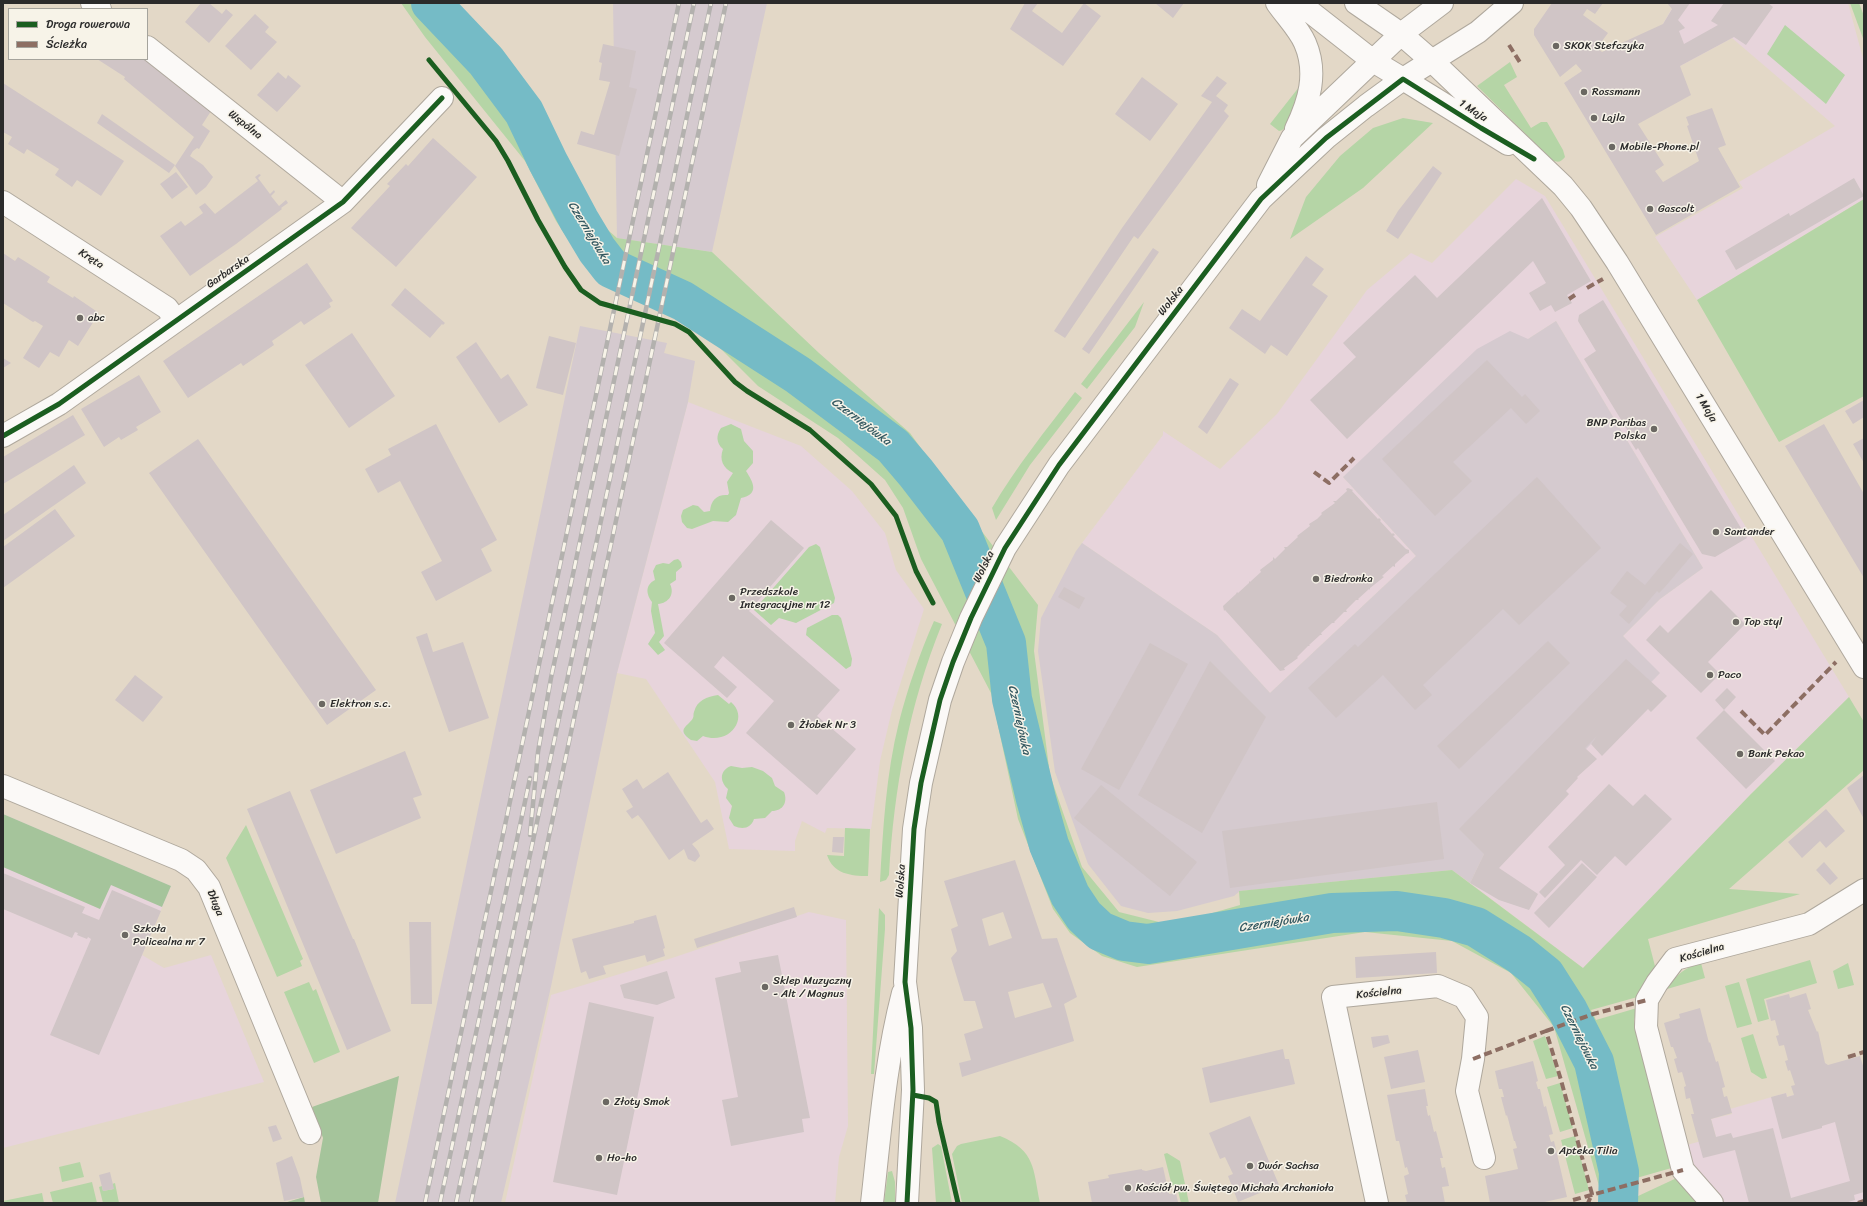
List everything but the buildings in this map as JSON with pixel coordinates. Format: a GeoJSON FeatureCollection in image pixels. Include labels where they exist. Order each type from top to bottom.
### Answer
{"type":"FeatureCollection","features":[{"type":"Feature","properties":{"kind":"street"},"geometry":{"type":"LineString","coordinates":[[1277,3],[1305,43],[1310,58],[1310,96],[1292,138]]}},
{"type":"Feature","properties":{"kind":"street","name":"1 Maja"},"geometry":{"type":"LineString","coordinates":[[1299,3],[1373,61],[1534,159]]}},
{"type":"Feature","properties":{"kind":"street","name":"1 Maja"},"geometry":{"type":"LineString","coordinates":[[1356,3],[1402,34],[1432,61],[1563,186],[1581,208],[1617,262],[1864,667]]}},
{"type":"Feature","properties":{"kind":"street","name":"Wolska"},"geometry":{"type":"LineString","coordinates":[[1262,199],[1292,138],[1402,34],[1442,3]]}},
{"type":"Feature","properties":{"kind":"street","name":"Wolska"},"geometry":{"type":"LineString","coordinates":[[872,1203],[884,1088],[892,1041],[905,982],[914,829],[921,783],[940,700],[953,662],[971,618],[1005,548],[1059,465],[1262,199],[1326,138],[1403,79],[1478,32],[1512,3]]}},
{"type":"Feature","properties":{"kind":"street","name":"Wspólna"},"geometry":{"type":"LineString","coordinates":[[148,48],[344,202]]}},
{"type":"Feature","properties":{"kind":"street","name":"Garbarska"},"geometry":{"type":"LineString","coordinates":[[3,436],[58,404],[344,202],[442,98]]}},
{"type":"Feature","properties":{"kind":"street","name":"Kręta"},"geometry":{"type":"LineString","coordinates":[[3,202],[167,308],[176,320]]}},
{"type":"Feature","properties":{"kind":"street","name":"Długa"},"geometry":{"type":"LineString","coordinates":[[3,786],[180,860],[196,870],[209,887],[310,1133]]}},
{"type":"Feature","properties":{"kind":"street","name":"Kościelna"},"geometry":{"type":"LineString","coordinates":[[1712,1203],[1683,1170],[1646,1027],[1647,1000],[1657,983],[1675,960],[1809,924],[1864,890]]}},
{"type":"Feature","properties":{"kind":"street","name":"Wolska"},"geometry":{"type":"LineString","coordinates":[[905,982],[911,1028],[913,1090],[907,1203]]}},
{"type":"Feature","properties":{"kind":"street","name":"Kościelna"},"geometry":{"type":"LineString","coordinates":[[1377,1203],[1333,998],[1438,986],[1464,997],[1477,1017],[1473,1059],[1467,1091],[1484,1158]]}},
{"type":"Feature","properties":{"kind":"street"},"geometry":{"type":"LineString","coordinates":[[879,1140],[910,1141]]}},
{"type":"Feature","properties":{"kind":"shaded area"},"geometry":{"type":"Polygon","coordinates":[[[613,3],[767,3],[712,252],[617,238],[613,3]]]}},
{"type":"Feature","properties":{"kind":"shaded area"},"geometry":{"type":"Polygon","coordinates":[[[1675,3],[1848,3],[1864,62],[1864,199],[1697,300],[1655,237],[1743,188],[1739,182],[1835,126],[1732,38],[1680,66],[1663,24],[1675,3]]]}},
{"type":"Feature","properties":{"kind":"shaded area"},"geometry":{"type":"Polygon","coordinates":[[[1516,179],[1545,196],[1849,697],[1751,794],[1583,968],[1470,883],[1484,854],[1659,673],[1623,636],[1660,599],[1703,568],[1556,321],[1528,339],[1343,477],[1416,556],[1270,693],[1217,635],[1082,543],[1163,435],[1163,431],[1220,469],[1277,414],[1367,290],[1411,253],[1432,263],[1516,179]]]}},
{"type":"Feature","properties":{"kind":"shaded area"},"geometry":{"type":"Polygon","coordinates":[[[1556,321],[1703,568],[1660,599],[1623,636],[1660,673],[1484,854],[1470,883],[1452,870],[1240,891],[1234,896],[1177,911],[1148,913],[1121,906],[1088,864],[1055,772],[1038,651],[1041,618],[1076,551],[1082,543],[1217,635],[1270,693],[1416,556],[1343,477],[1477,349],[1510,331],[1528,339],[1556,321]]]}},
{"type":"Feature","properties":{"kind":"shaded area"},"geometry":{"type":"Polygon","coordinates":[[[580,326],[667,343],[664,353],[695,361],[688,402],[617,673],[550,991],[501,1203],[395,1203],[580,326]]]}},
{"type":"Feature","properties":{"kind":"shaded area"},"geometry":{"type":"Polygon","coordinates":[[[688,402],[801,446],[852,491],[885,533],[896,570],[924,609],[892,710],[880,761],[871,829],[827,828],[825,833],[802,821],[795,841],[795,851],[729,849],[715,782],[646,679],[617,673],[688,402]]]}},
{"type":"Feature","properties":{"kind":"shaded area"},"geometry":{"type":"Polygon","coordinates":[[[3,814],[171,886],[142,955],[164,968],[211,955],[264,1082],[3,1148],[3,814]]]}},
{"type":"Feature","properties":{"kind":"shaded area"},"geometry":{"type":"Polygon","coordinates":[[[809,912],[846,920],[848,1126],[839,1157],[835,1203],[505,1203],[551,995],[672,958],[809,912]]]}},
{"type":"Feature","properties":{"kind":"shaded area"},"geometry":{"type":"Polygon","coordinates":[[[1864,1070],[1864,1200],[1853,1203],[1720,1203],[1697,1172],[1683,1146],[1716,1137],[1711,1119],[1732,1114],[1730,1109],[1786,1093],[1787,1097],[1794,1095],[1864,1070]]]}},
{"type":"Feature","properties":{"kind":"green space"},"geometry":{"type":"Polygon","coordinates":[[[401,3],[455,3],[538,102],[593,217],[617,238],[712,252],[819,353],[910,433],[964,508],[1038,605],[1034,651],[1050,775],[1082,867],[1119,912],[1171,925],[1240,905],[1239,891],[1452,870],[1583,968],[1751,794],[1849,697],[1864,722],[1864,770],[1729,889],[1800,894],[1648,939],[1657,974],[1641,996],[1591,1010],[1596,1020],[1637,1008],[1634,1020],[1675,1167],[1633,1179],[1636,1197],[1681,1176],[1703,1203],[1600,1203],[1601,1193],[1554,1027],[1511,973],[1452,941],[1365,932],[1137,967],[1102,956],[1070,933],[1053,909],[1018,819],[991,693],[921,559],[903,508],[885,480],[838,438],[758,386],[700,328],[604,278],[577,253],[556,221],[525,161],[425,37],[401,3]]]}},
{"type":"Feature","properties":{"kind":"green space"},"geometry":{"type":"Polygon","coordinates":[[[1850,3],[1859,3],[1864,16],[1864,41],[1850,3]]]}},
{"type":"Feature","properties":{"kind":"green space"},"geometry":{"type":"Polygon","coordinates":[[[1785,25],[1845,75],[1826,104],[1767,54],[1785,25]]]}},
{"type":"Feature","properties":{"kind":"green space"},"geometry":{"type":"Polygon","coordinates":[[[1510,62],[1517,77],[1504,85],[1531,128],[1541,122],[1547,122],[1563,150],[1565,157],[1561,161],[1556,162],[1552,160],[1477,86],[1510,62]]]}},
{"type":"Feature","properties":{"kind":"green space"},"geometry":{"type":"Polygon","coordinates":[[[1303,82],[1291,118],[1287,125],[1279,131],[1270,124],[1303,82]]]}},
{"type":"Feature","properties":{"kind":"green space"},"geometry":{"type":"Polygon","coordinates":[[[1403,118],[1433,123],[1363,188],[1290,239],[1306,197],[1340,156],[1373,128],[1403,118]]]}},
{"type":"Feature","properties":{"kind":"green space"},"geometry":{"type":"Polygon","coordinates":[[[1864,199],[1864,396],[1779,442],[1697,300],[1864,199]]]}},
{"type":"Feature","properties":{"kind":"green space"},"geometry":{"type":"Polygon","coordinates":[[[1144,302],[1135,327],[1087,389],[1081,384],[1144,302]]]}},
{"type":"Feature","properties":{"kind":"green space"},"geometry":{"type":"Polygon","coordinates":[[[1075,392],[1082,398],[1030,465],[996,520],[992,508],[1001,493],[1075,392]]]}},
{"type":"Feature","properties":{"kind":"green space"},"geometry":{"type":"Polygon","coordinates":[[[731,424],[741,429],[744,441],[753,451],[753,463],[746,471],[753,483],[753,491],[751,494],[741,498],[736,515],[728,522],[713,521],[692,529],[687,528],[682,522],[681,516],[683,510],[693,505],[698,506],[704,512],[710,511],[715,498],[728,495],[729,493],[727,482],[733,473],[724,466],[721,457],[723,449],[719,444],[718,433],[721,428],[731,424]]]}},
{"type":"Feature","properties":{"kind":"green space"},"geometry":{"type":"Polygon","coordinates":[[[816,544],[820,547],[835,598],[834,603],[796,623],[779,618],[771,625],[754,610],[809,547],[816,544]]]}},
{"type":"Feature","properties":{"kind":"green space"},"geometry":{"type":"Polygon","coordinates":[[[678,559],[681,562],[682,567],[676,572],[676,580],[670,584],[672,591],[670,597],[665,602],[658,604],[664,636],[659,642],[665,650],[658,655],[648,644],[655,633],[651,611],[652,602],[648,593],[648,587],[649,584],[655,580],[653,571],[656,565],[663,563],[669,564],[678,559]]]}},
{"type":"Feature","properties":{"kind":"green space"},"geometry":{"type":"Polygon","coordinates":[[[832,615],[838,615],[841,618],[852,659],[851,666],[846,669],[806,635],[807,628],[832,615]]]}},
{"type":"Feature","properties":{"kind":"green space"},"geometry":{"type":"Polygon","coordinates":[[[934,621],[942,624],[930,654],[912,716],[899,779],[891,843],[889,875],[886,880],[880,882],[886,802],[891,761],[899,722],[910,683],[934,621]]]}},
{"type":"Feature","properties":{"kind":"green space"},"geometry":{"type":"Polygon","coordinates":[[[718,695],[729,704],[731,702],[736,708],[738,715],[734,729],[721,737],[712,738],[703,736],[697,741],[691,740],[684,733],[684,728],[693,718],[695,708],[703,700],[718,695]]]}},
{"type":"Feature","properties":{"kind":"green space"},"geometry":{"type":"Polygon","coordinates":[[[731,766],[742,768],[752,767],[763,771],[772,778],[775,786],[784,792],[785,802],[782,808],[772,811],[765,818],[754,819],[749,826],[740,828],[734,826],[729,818],[732,806],[726,798],[728,789],[723,783],[722,779],[725,770],[731,766]]]}},
{"type":"Feature","properties":{"kind":"green space"},"geometry":{"type":"Polygon","coordinates":[[[3,814],[171,886],[162,907],[111,885],[100,909],[3,867],[3,814]]]}},
{"type":"Feature","properties":{"kind":"green space"},"geometry":{"type":"Polygon","coordinates":[[[246,825],[303,959],[300,961],[302,966],[277,977],[226,858],[246,825]]]}},
{"type":"Feature","properties":{"kind":"green space"},"geometry":{"type":"Polygon","coordinates":[[[845,828],[870,829],[868,876],[843,873],[834,866],[827,855],[844,856],[845,828]]]}},
{"type":"Feature","properties":{"kind":"green space"},"geometry":{"type":"Polygon","coordinates":[[[879,908],[885,915],[885,929],[874,1074],[871,1074],[879,908]]]}},
{"type":"Feature","properties":{"kind":"green space"},"geometry":{"type":"Polygon","coordinates":[[[1810,960],[1817,983],[1764,999],[1769,1019],[1758,1022],[1746,979],[1810,960]]]}},
{"type":"Feature","properties":{"kind":"green space"},"geometry":{"type":"Polygon","coordinates":[[[1701,963],[1705,978],[1667,989],[1681,972],[1701,963]]]}},
{"type":"Feature","properties":{"kind":"green space"},"geometry":{"type":"Polygon","coordinates":[[[1848,963],[1854,985],[1838,989],[1833,971],[1848,963]]]}},
{"type":"Feature","properties":{"kind":"green space"},"geometry":{"type":"Polygon","coordinates":[[[309,982],[313,991],[316,989],[340,1052],[314,1063],[284,992],[309,982]]]}},
{"type":"Feature","properties":{"kind":"green space"},"geometry":{"type":"Polygon","coordinates":[[[1739,982],[1752,1024],[1737,1028],[1725,986],[1739,982]]]}},
{"type":"Feature","properties":{"kind":"green space"},"geometry":{"type":"Polygon","coordinates":[[[1753,1034],[1767,1078],[1762,1079],[1751,1072],[1741,1038],[1753,1034]]]}},
{"type":"Feature","properties":{"kind":"green space"},"geometry":{"type":"Polygon","coordinates":[[[1545,1036],[1558,1076],[1546,1079],[1533,1041],[1545,1036]]]}},
{"type":"Feature","properties":{"kind":"green space"},"geometry":{"type":"Polygon","coordinates":[[[399,1076],[378,1203],[321,1203],[316,1177],[323,1138],[312,1107],[399,1076]]]}},
{"type":"Feature","properties":{"kind":"green space"},"geometry":{"type":"Polygon","coordinates":[[[1560,1083],[1573,1128],[1560,1132],[1547,1087],[1560,1083]]]}},
{"type":"Feature","properties":{"kind":"green space"},"geometry":{"type":"Polygon","coordinates":[[[1000,1136],[1012,1142],[1027,1155],[1034,1171],[1040,1203],[962,1203],[952,1154],[957,1146],[961,1144],[1000,1136]]]}},
{"type":"Feature","properties":{"kind":"green space"},"geometry":{"type":"Polygon","coordinates":[[[1575,1136],[1589,1190],[1575,1194],[1561,1140],[1575,1136]]]}},
{"type":"Feature","properties":{"kind":"green space"},"geometry":{"type":"Polygon","coordinates":[[[938,1144],[941,1146],[952,1203],[936,1203],[932,1148],[938,1144]]]}},
{"type":"Feature","properties":{"kind":"green space"},"geometry":{"type":"Polygon","coordinates":[[[1167,1153],[1180,1161],[1185,1184],[1172,1186],[1164,1154],[1167,1153]]]}},
{"type":"Feature","properties":{"kind":"green space"},"geometry":{"type":"Polygon","coordinates":[[[80,1162],[84,1177],[62,1182],[59,1167],[80,1162]]]}},
{"type":"Feature","properties":{"kind":"green space"},"geometry":{"type":"Polygon","coordinates":[[[892,1171],[895,1182],[895,1203],[884,1203],[888,1172],[892,1171]]]}},
{"type":"Feature","properties":{"kind":"green space"},"geometry":{"type":"Polygon","coordinates":[[[92,1182],[97,1203],[53,1203],[50,1192],[92,1182]]]}},
{"type":"Feature","properties":{"kind":"green space"},"geometry":{"type":"Polygon","coordinates":[[[115,1183],[119,1203],[103,1203],[99,1187],[102,1186],[103,1191],[113,1189],[112,1184],[115,1183]]]}},
{"type":"Feature","properties":{"kind":"green space"},"geometry":{"type":"Polygon","coordinates":[[[1186,1189],[1189,1203],[1181,1203],[1178,1191],[1186,1189]]]}},
{"type":"Feature","properties":{"kind":"green space"},"geometry":{"type":"Polygon","coordinates":[[[42,1193],[44,1203],[3,1203],[3,1201],[42,1193]]]}},
{"type":"Feature","properties":{"kind":"green space"},"geometry":{"type":"Polygon","coordinates":[[[304,1197],[305,1203],[284,1203],[304,1197]]]}},
{"type":"Feature","properties":{"kind":"waterway","name":"Czerniejówka"},"geometry":{"type":"LineString","coordinates":[[431,3],[486,61],[524,112],[548,162],[579,220],[597,250],[611,268],[683,301],[798,375],[893,446],[960,530],[1006,643],[1012,699],[1036,799],[1049,845],[1070,895],[1084,916],[1100,931],[1124,941],[1148,944],[1332,913],[1397,911],[1444,918],[1476,927],[1519,954],[1545,975],[1568,1011],[1594,1062],[1619,1172],[1618,1203]]}},
{"type":"Feature","properties":{"kind":"railway"},"geometry":{"type":"LineString","coordinates":[[425,1203],[679,3]]}},
{"type":"Feature","properties":{"kind":"railway"},"geometry":{"type":"LineString","coordinates":[[530,835],[538,752],[551,678],[694,3]]}},
{"type":"Feature","properties":{"kind":"railway"},"geometry":{"type":"LineString","coordinates":[[456,1203],[711,3]]}},
{"type":"Feature","properties":{"kind":"railway"},"geometry":{"type":"LineString","coordinates":[[471,1203],[726,3]]}},
{"type":"Feature","properties":{"kind":"railway"},"geometry":{"type":"LineString","coordinates":[[440,1203],[530,778]]}},
{"type":"Feature","properties":{"kind":"marked path"},"geometry":{"type":"LineString","coordinates":[[1509,45],[1521,64]]}},
{"type":"Feature","properties":{"kind":"marked path"},"geometry":{"type":"LineString","coordinates":[[1587,288],[1603,279]]}},
{"type":"Feature","properties":{"kind":"marked path"},"geometry":{"type":"LineString","coordinates":[[1569,299],[1575,295]]}},
{"type":"Feature","properties":{"kind":"marked path"},"geometry":{"type":"LineString","coordinates":[[1314,472],[1329,483],[1354,458]]}},
{"type":"Feature","properties":{"kind":"marked path"},"geometry":{"type":"LineString","coordinates":[[1741,711],[1765,735],[1836,662]]}},
{"type":"Feature","properties":{"kind":"marked path"},"geometry":{"type":"LineString","coordinates":[[1546,1031],[1593,1014],[1647,1000]]}},
{"type":"Feature","properties":{"kind":"marked path"},"geometry":{"type":"LineString","coordinates":[[1473,1059],[1546,1031],[1592,1194],[1588,1203]]}},
{"type":"Feature","properties":{"kind":"marked path"},"geometry":{"type":"LineString","coordinates":[[1848,1057],[1864,1052]]}},
{"type":"Feature","properties":{"kind":"marked path"},"geometry":{"type":"LineString","coordinates":[[1573,1200],[1683,1170]]}},
{"type":"Feature","properties":{"kind":"marked path"},"geometry":{"type":"LineString","coordinates":[[1858,1203],[1864,1201]]}},
{"type":"Feature","properties":{"kind":"cycle path"},"geometry":{"type":"LineString","coordinates":[[429,60],[496,141],[508,161],[538,220],[565,267],[581,290],[600,303],[675,324],[689,332],[735,382],[810,430],[871,484],[896,516],[916,571],[933,603]]}},
{"type":"Feature","properties":{"kind":"cycle path"},"geometry":{"type":"LineString","coordinates":[[907,1203],[913,1090],[911,1028],[905,982],[914,829],[921,783],[940,700],[953,662],[971,618],[1005,548],[1059,465],[1261,199],[1326,138],[1403,79],[1534,159]]}},
{"type":"Feature","properties":{"kind":"cycle path"},"geometry":{"type":"LineString","coordinates":[[3,436],[59,404],[343,202],[442,98]]}},
{"type":"Feature","properties":{"kind":"cycle path"},"geometry":{"type":"LineString","coordinates":[[913,1095],[929,1098],[936,1102],[939,1122],[958,1203]]}},
{"type":"Feature","properties":{"kind":"place","name":"SKOK Stefczyka"},"geometry":{"type":"Point","coordinates":[1556,46]}},
{"type":"Feature","properties":{"kind":"place","name":"Rossmann"},"geometry":{"type":"Point","coordinates":[1584,92]}},
{"type":"Feature","properties":{"kind":"place","name":"Lajla"},"geometry":{"type":"Point","coordinates":[1594,118]}},
{"type":"Feature","properties":{"kind":"place","name":"Mobile-Phone.pl"},"geometry":{"type":"Point","coordinates":[1612,147]}},
{"type":"Feature","properties":{"kind":"place","name":"Gascolt"},"geometry":{"type":"Point","coordinates":[1650,209]}},
{"type":"Feature","properties":{"kind":"place","name":"abc"},"geometry":{"type":"Point","coordinates":[80,318]}},
{"type":"Feature","properties":{"kind":"place","name":"BNP Paribas Polska"},"geometry":{"type":"Point","coordinates":[1654,429]}},
{"type":"Feature","properties":{"kind":"place","name":"Santander"},"geometry":{"type":"Point","coordinates":[1716,532]}},
{"type":"Feature","properties":{"kind":"place","name":"Biedronka"},"geometry":{"type":"Point","coordinates":[1316,579]}},
{"type":"Feature","properties":{"kind":"place","name":"Przedszkole Integracyjne nr 12"},"geometry":{"type":"Point","coordinates":[732,598]}},
{"type":"Feature","properties":{"kind":"place","name":"Top styl"},"geometry":{"type":"Point","coordinates":[1736,622]}},
{"type":"Feature","properties":{"kind":"place","name":"Paco"},"geometry":{"type":"Point","coordinates":[1710,675]}},
{"type":"Feature","properties":{"kind":"place","name":"Elektron s.c."},"geometry":{"type":"Point","coordinates":[322,704]}},
{"type":"Feature","properties":{"kind":"place","name":"Żłobek Nr 3"},"geometry":{"type":"Point","coordinates":[791,725]}},
{"type":"Feature","properties":{"kind":"place","name":"Bank Pekao"},"geometry":{"type":"Point","coordinates":[1740,754]}},
{"type":"Feature","properties":{"kind":"place","name":"Szkoła Policealna nr 7"},"geometry":{"type":"Point","coordinates":[125,935]}},
{"type":"Feature","properties":{"kind":"place","name":"Sklep Muzyczny - Alt / Magnus"},"geometry":{"type":"Point","coordinates":[765,987]}},
{"type":"Feature","properties":{"kind":"place","name":"Złoty Smok"},"geometry":{"type":"Point","coordinates":[606,1102]}},
{"type":"Feature","properties":{"kind":"place","name":"Apteka Tilia"},"geometry":{"type":"Point","coordinates":[1551,1151]}},
{"type":"Feature","properties":{"kind":"place","name":"Ho-ho"},"geometry":{"type":"Point","coordinates":[599,1158]}},
{"type":"Feature","properties":{"kind":"place","name":"Dwór Sachsa"},"geometry":{"type":"Point","coordinates":[1250,1166]}},
{"type":"Feature","properties":{"kind":"place","name":"Kościół pw. Świętego Michała Archanioła"},"geometry":{"type":"Point","coordinates":[1128,1188]}}]}
